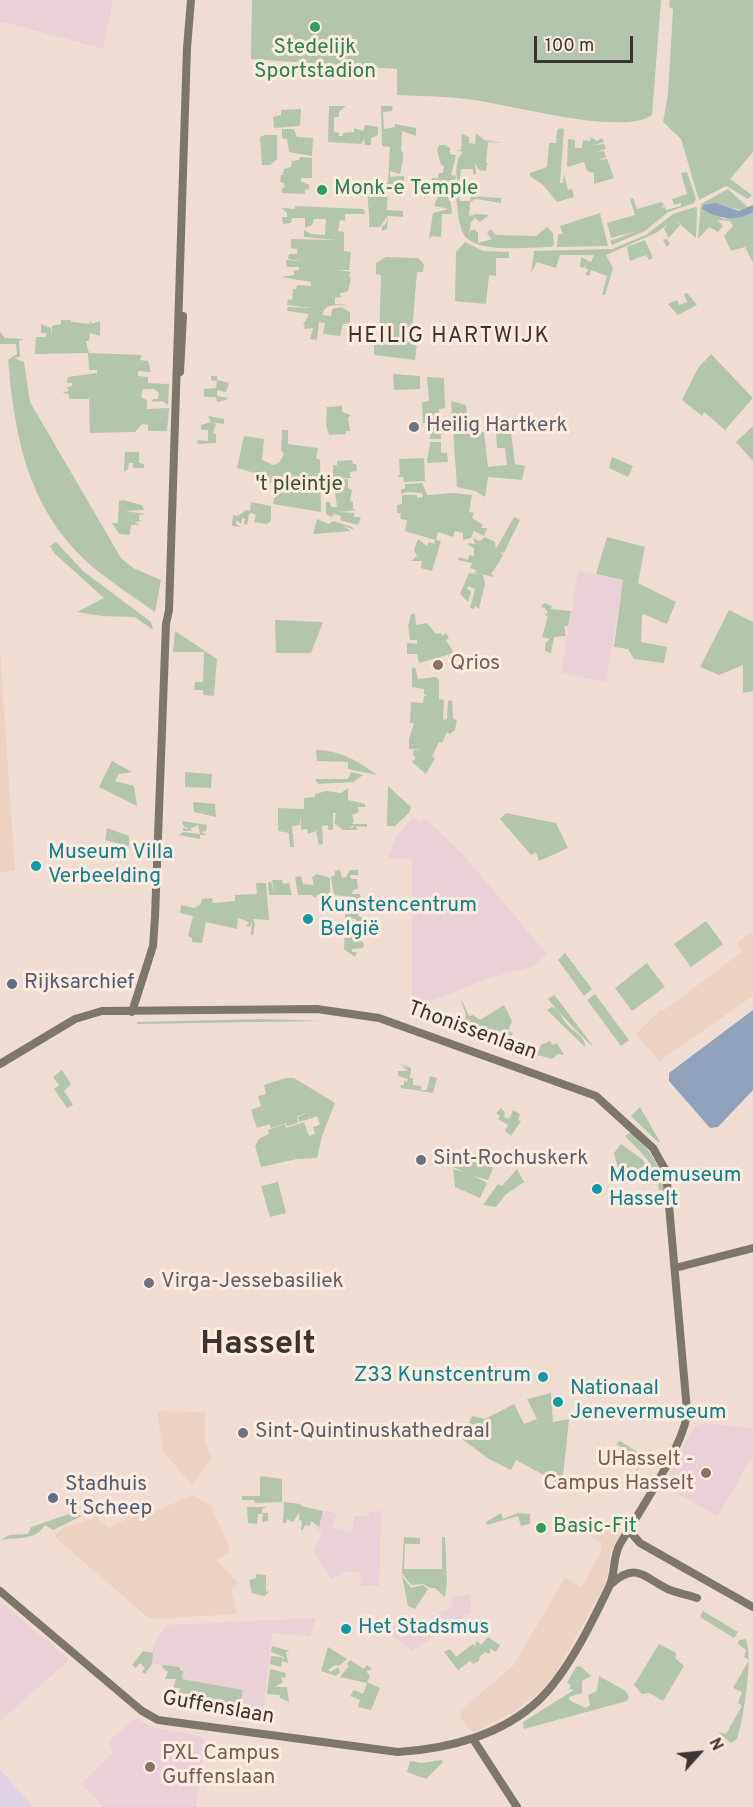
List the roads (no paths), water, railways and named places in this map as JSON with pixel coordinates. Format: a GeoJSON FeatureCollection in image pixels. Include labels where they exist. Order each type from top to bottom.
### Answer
{"type":"FeatureCollection","features":[{"type":"Feature","properties":{"kind":"main road"},"geometry":{"type":"LineString","coordinates":[[132,1012],[153,946],[169,578],[176,348],[180,301],[186,138],[186,60],[190,36],[191,0]]}},
{"type":"Feature","properties":{"kind":"main road","name":"Thonissenlaan"},"geometry":{"type":"LineString","coordinates":[[0,1064],[75,1018],[102,1011],[317,1009],[364,1015],[596,1096],[653,1148],[664,1165],[668,1185],[687,1418],[666,1463],[630,1526]]}},
{"type":"Feature","properties":{"kind":"main road"},"geometry":{"type":"LineString","coordinates":[[675,1268],[753,1248]]}},
{"type":"Feature","properties":{"kind":"main road"},"geometry":{"type":"LineString","coordinates":[[630,1526],[633,1535],[640,1543],[753,1607]]}},
{"type":"Feature","properties":{"kind":"main road","name":"Guffenslaan"},"geometry":{"type":"LineString","coordinates":[[0,1591],[142,1711],[158,1720],[398,1752],[431,1750],[473,1739],[518,1715],[540,1699],[561,1673],[611,1584],[617,1549],[630,1526]]}},
{"type":"Feature","properties":{"kind":"main road"},"geometry":{"type":"LineString","coordinates":[[611,1584],[621,1575],[632,1572],[640,1573],[671,1590],[697,1598]]}},
{"type":"Feature","properties":{"kind":"main road"},"geometry":{"type":"LineString","coordinates":[[473,1739],[517,1807]]}},
{"type":"Feature","properties":{"kind":"water"},"geometry":{"type":"Polygon","coordinates":[[[716,203],[739,211],[753,205],[753,212],[740,217],[727,218],[702,209],[704,205],[716,203]]]}},
{"type":"Feature","properties":{"kind":"water"},"geometry":{"type":"Polygon","coordinates":[[[753,1010],[753,1090],[718,1127],[710,1128],[669,1081],[669,1073],[753,1010]]]}},
{"type":"Feature","properties":{"kind":"place","name":"Stedelijk Sportstadion"},"geometry":{"type":"Point","coordinates":[315,27]}},
{"type":"Feature","properties":{"kind":"place","name":"Monk-e Temple"},"geometry":{"type":"Point","coordinates":[322,190]}},
{"type":"Feature","properties":{"kind":"place","name":"Heilig Hartkerk"},"geometry":{"type":"Point","coordinates":[414,427]}},
{"type":"Feature","properties":{"kind":"place","name":"Qrios"},"geometry":{"type":"Point","coordinates":[438,665]}},
{"type":"Feature","properties":{"kind":"place","name":"Museum Villa Verbeelding"},"geometry":{"type":"Point","coordinates":[36,866]}},
{"type":"Feature","properties":{"kind":"place","name":"Kunstencentrum België"},"geometry":{"type":"Point","coordinates":[308,919]}},
{"type":"Feature","properties":{"kind":"place","name":"Rijksarchief"},"geometry":{"type":"Point","coordinates":[12,984]}},
{"type":"Feature","properties":{"kind":"place","name":"Sint-Rochuskerk"},"geometry":{"type":"Point","coordinates":[421,1160]}},
{"type":"Feature","properties":{"kind":"place","name":"Modemuseum Hasselt"},"geometry":{"type":"Point","coordinates":[597,1189]}},
{"type":"Feature","properties":{"kind":"place","name":"Virga-Jessebasiliek"},"geometry":{"type":"Point","coordinates":[149,1283]}},
{"type":"Feature","properties":{"kind":"place","name":"Z33 Kunstcentrum"},"geometry":{"type":"Point","coordinates":[543,1377]}},
{"type":"Feature","properties":{"kind":"place","name":"Nationaal Jenevermuseum"},"geometry":{"type":"Point","coordinates":[558,1402]}},
{"type":"Feature","properties":{"kind":"place","name":"Sint-Quintinuskathedraal"},"geometry":{"type":"Point","coordinates":[243,1433]}},
{"type":"Feature","properties":{"kind":"place","name":"UHasselt - Campus Hasselt"},"geometry":{"type":"Point","coordinates":[706,1473]}},
{"type":"Feature","properties":{"kind":"place","name":"Stadhuis 't Scheep"},"geometry":{"type":"Point","coordinates":[53,1498]}},
{"type":"Feature","properties":{"kind":"place","name":"Basic-Fit"},"geometry":{"type":"Point","coordinates":[541,1528]}},
{"type":"Feature","properties":{"kind":"place","name":"Het Stadsmus"},"geometry":{"type":"Point","coordinates":[346,1629]}},
{"type":"Feature","properties":{"kind":"place","name":"PXL Campus Guffenslaan"},"geometry":{"type":"Point","coordinates":[150,1767]}},
{"type":"Feature","properties":{"kind":"district","name":"HEILIG HARTWIJK"},"geometry":{"type":"Point","coordinates":[449,338]}},
{"type":"Feature","properties":{"kind":"district","name":"Hasselt"},"geometry":{"type":"Point","coordinates":[258,1346]}},
{"type":"Feature","properties":{"kind":"park label","name":"'t pleintje"},"geometry":{"type":"Point","coordinates":[299,486]}}]}
